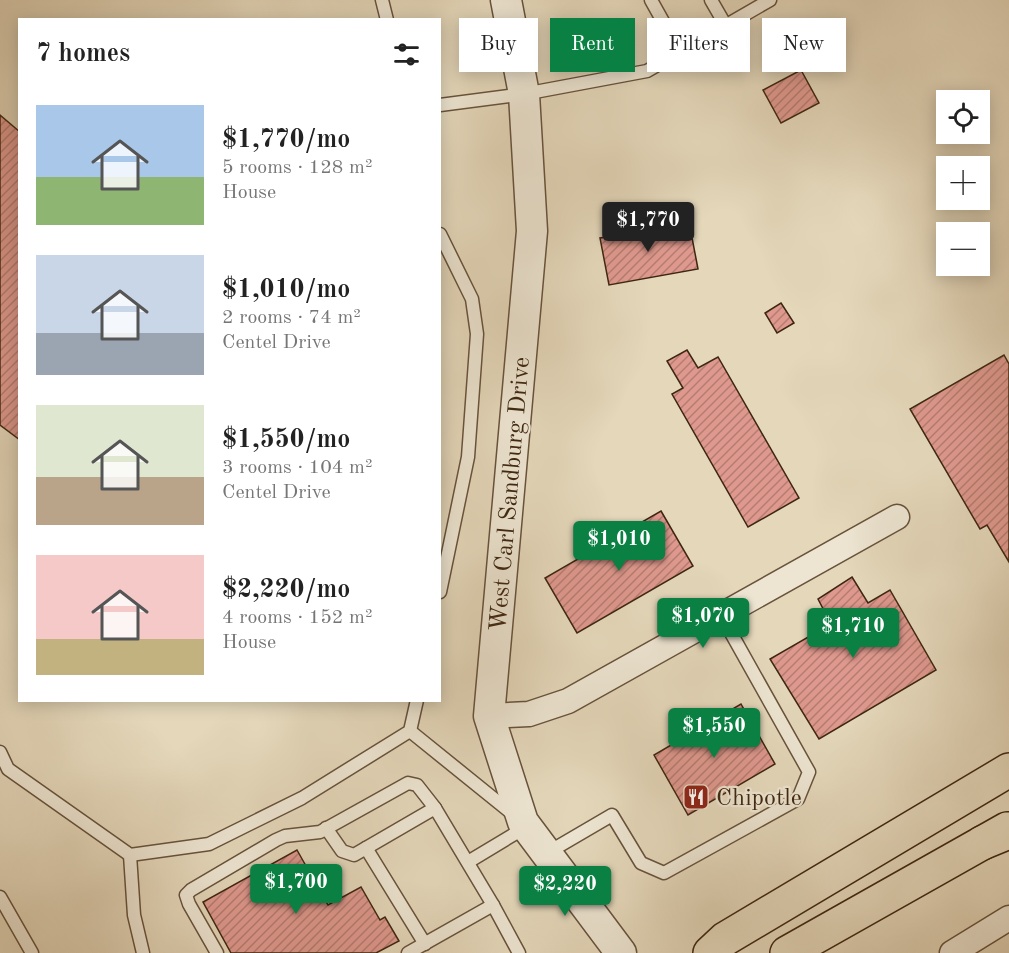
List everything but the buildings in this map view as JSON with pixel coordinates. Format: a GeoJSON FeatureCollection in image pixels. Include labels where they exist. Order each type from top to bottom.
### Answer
{"type":"FeatureCollection","features":[{"type":"Feature","properties":{"kind":"main road"},"geometry":{"type":"LineString","coordinates":[[710,953],[725,939],[1009,770]]}},
{"type":"Feature","properties":{"kind":"main road"},"geometry":{"type":"LineString","coordinates":[[787,953],[1000,834]]}},
{"type":"Feature","properties":{"kind":"street","name":"West Carl Sandburg Drive"},"geometry":{"type":"LineString","coordinates":[[506,0],[524,94],[532,231],[489,716],[525,824],[621,953]]}},
{"type":"Feature","properties":{"kind":"street"},"geometry":{"type":"LineString","coordinates":[[489,716],[530,714],[568,701],[897,517]]}},
{"type":"Feature","properties":{"kind":"street"},"geometry":{"type":"LineString","coordinates":[[952,953],[1009,918]]}},
{"type":"Feature","properties":{"kind":"lane"},"geometry":{"type":"LineString","coordinates":[[382,0],[386,18]]}},
{"type":"Feature","properties":{"kind":"lane"},"geometry":{"type":"LineString","coordinates":[[651,0],[661,18]]}},
{"type":"Feature","properties":{"kind":"lane"},"geometry":{"type":"LineString","coordinates":[[711,0],[721,18]]}},
{"type":"Feature","properties":{"kind":"lane"},"geometry":{"type":"LineString","coordinates":[[740,18],[770,0]]}},
{"type":"Feature","properties":{"kind":"lane"},"geometry":{"type":"LineString","coordinates":[[441,105],[524,94],[647,71]]}},
{"type":"Feature","properties":{"kind":"lane"},"geometry":{"type":"LineString","coordinates":[[441,236],[472,299],[477,334],[468,457],[441,587]]}},
{"type":"Feature","properties":{"kind":"lane"},"geometry":{"type":"LineString","coordinates":[[547,853],[612,815],[641,863],[664,873],[798,799],[809,772],[721,615]]}},
{"type":"Feature","properties":{"kind":"lane"},"geometry":{"type":"LineString","coordinates":[[0,752],[8,770],[130,855],[209,844],[302,798],[410,731],[417,702]]}},
{"type":"Feature","properties":{"kind":"lane"},"geometry":{"type":"LineString","coordinates":[[410,731],[525,824],[468,862]]}},
{"type":"Feature","properties":{"kind":"lane"},"geometry":{"type":"LineString","coordinates":[[0,780],[8,770]]}},
{"type":"Feature","properties":{"kind":"lane"},"geometry":{"type":"LineString","coordinates":[[217,953],[189,904],[186,896],[191,890],[276,840],[285,836],[320,832],[408,783],[417,785],[435,808],[519,953]]}},
{"type":"Feature","properties":{"kind":"lane"},"geometry":{"type":"LineString","coordinates":[[326,828],[342,851],[348,855],[354,855],[435,808]]}},
{"type":"Feature","properties":{"kind":"lane"},"geometry":{"type":"LineString","coordinates":[[366,848],[424,944]]}},
{"type":"Feature","properties":{"kind":"lane"},"geometry":{"type":"LineString","coordinates":[[130,855],[134,915],[143,953]]}},
{"type":"Feature","properties":{"kind":"lane"},"geometry":{"type":"LineString","coordinates":[[0,897],[26,951]]}},
{"type":"Feature","properties":{"kind":"lane"},"geometry":{"type":"LineString","coordinates":[[408,953],[493,905]]}},
{"type":"Feature","properties":{"kind":"place","name":"Chipotle"},"geometry":{"type":"Point","coordinates":[696,797]}}]}
